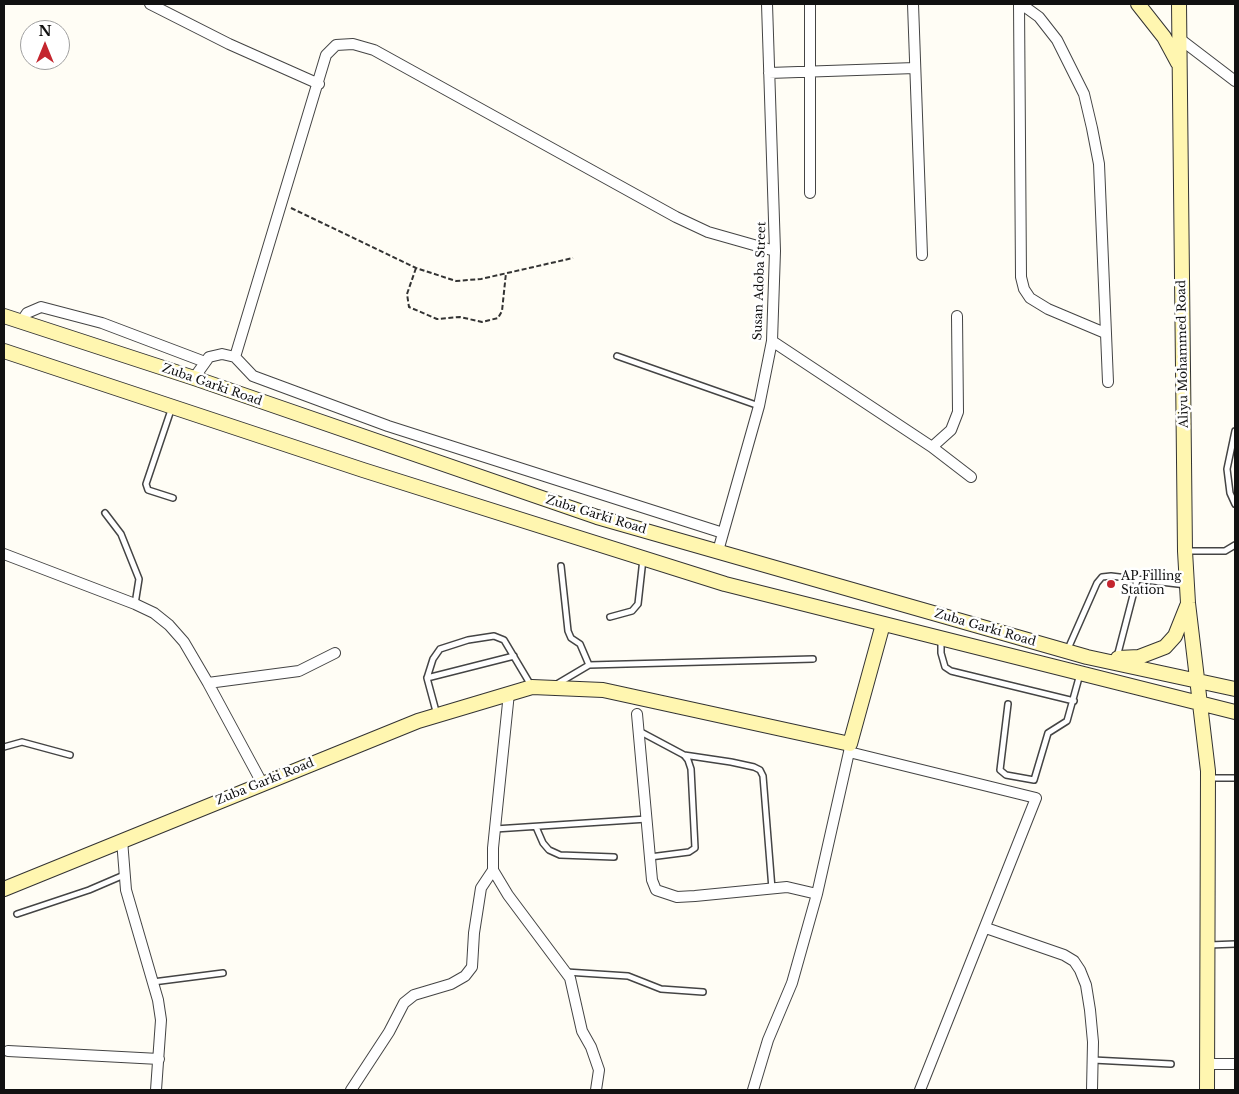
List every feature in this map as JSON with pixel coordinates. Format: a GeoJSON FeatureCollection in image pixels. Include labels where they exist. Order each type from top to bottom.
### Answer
{"type":"FeatureCollection","features":[{"type":"Feature","properties":{"kind":"main road"},"geometry":{"type":"LineString","coordinates":[[1138,4],[1164,37],[1175,56],[1180,70]]}},
{"type":"Feature","properties":{"kind":"main road","name":"Aliyu Mohammed Road"},"geometry":{"type":"LineString","coordinates":[[1179,4],[1185,551],[1188,603],[1208,778],[1209,945],[1207,1090]]}},
{"type":"Feature","properties":{"kind":"main road","name":"Zuba Garki Road"},"geometry":{"type":"LineString","coordinates":[[4,316],[194,378],[597,517],[1087,657],[1235,689]]}},
{"type":"Feature","properties":{"kind":"main road","name":"Zuba Garki Road"},"geometry":{"type":"LineString","coordinates":[[4,351],[372,473],[726,584],[1235,712]]}},
{"type":"Feature","properties":{"kind":"main road"},"geometry":{"type":"LineString","coordinates":[[1087,657],[1139,657],[1165,647],[1175,636],[1188,603]]}},
{"type":"Feature","properties":{"kind":"main road"},"geometry":{"type":"LineString","coordinates":[[849,748],[884,624]]}},
{"type":"Feature","properties":{"kind":"main road","name":"Zuba Garki Road"},"geometry":{"type":"LineString","coordinates":[[4,889],[262,783],[437,714],[532,687],[603,690],[849,748]]}},
{"type":"Feature","properties":{"kind":"street"},"geometry":{"type":"LineString","coordinates":[[150,4],[229,44],[319,84]]}},
{"type":"Feature","properties":{"kind":"street","name":"Susan Adoba Street"},"geometry":{"type":"LineString","coordinates":[[718,551],[759,406],[772,341],[776,252],[767,4]]}},
{"type":"Feature","properties":{"kind":"street"},"geometry":{"type":"LineString","coordinates":[[810,4],[812,72],[810,193]]}},
{"type":"Feature","properties":{"kind":"street"},"geometry":{"type":"LineString","coordinates":[[913,4],[922,255]]}},
{"type":"Feature","properties":{"kind":"street"},"geometry":{"type":"LineString","coordinates":[[1020,4],[1039,17],[1057,40],[1084,94],[1099,164],[1108,382]]}},
{"type":"Feature","properties":{"kind":"street"},"geometry":{"type":"LineString","coordinates":[[1020,4],[1021,277],[1024,289],[1030,298],[1048,309],[1105,333]]}},
{"type":"Feature","properties":{"kind":"street"},"geometry":{"type":"LineString","coordinates":[[1180,39],[1235,81]]}},
{"type":"Feature","properties":{"kind":"street"},"geometry":{"type":"LineString","coordinates":[[235,357],[319,84],[326,55],[336,45],[353,44],[374,50],[676,217],[708,232],[776,252]]}},
{"type":"Feature","properties":{"kind":"street"},"geometry":{"type":"LineString","coordinates":[[769,73],[915,68]]}},
{"type":"Feature","properties":{"kind":"street"},"geometry":{"type":"LineString","coordinates":[[21,322],[27,313],[41,307],[102,323],[205,362]]}},
{"type":"Feature","properties":{"kind":"street"},"geometry":{"type":"LineString","coordinates":[[932,447],[951,430],[958,412],[957,316]]}},
{"type":"Feature","properties":{"kind":"street"},"geometry":{"type":"LineString","coordinates":[[772,341],[932,447],[971,477]]}},
{"type":"Feature","properties":{"kind":"street"},"geometry":{"type":"LineString","coordinates":[[194,378],[209,357],[222,354],[235,357],[253,376],[388,426],[723,533]]}},
{"type":"Feature","properties":{"kind":"street"},"geometry":{"type":"LineString","coordinates":[[4,554],[135,604],[154,613],[169,625],[184,642],[262,783]]}},
{"type":"Feature","properties":{"kind":"street"},"geometry":{"type":"LineString","coordinates":[[208,683],[299,671],[335,653]]}},
{"type":"Feature","properties":{"kind":"street"},"geometry":{"type":"LineString","coordinates":[[351,1090],[389,1032],[404,1003],[420,993],[451,984],[464,976],[472,967],[474,933],[481,888],[493,870],[495,829],[510,692]]}},
{"type":"Feature","properties":{"kind":"street"},"geometry":{"type":"LineString","coordinates":[[636,714],[650,857],[656,890],[664,894],[695,896],[797,888],[817,894]]}},
{"type":"Feature","properties":{"kind":"street"},"geometry":{"type":"LineString","coordinates":[[753,1090],[768,1040],[792,983],[817,894],[849,748],[1036,798],[986,928],[920,1090]]}},
{"type":"Feature","properties":{"kind":"street"},"geometry":{"type":"LineString","coordinates":[[122,840],[126,890],[162,1020],[156,1090]]}},
{"type":"Feature","properties":{"kind":"street"},"geometry":{"type":"LineString","coordinates":[[493,870],[508,895],[570,978],[582,1031],[591,1047],[599,1070],[596,1090]]}},
{"type":"Feature","properties":{"kind":"street"},"geometry":{"type":"LineString","coordinates":[[986,928],[1064,955],[1074,961],[1086,985],[1093,1042],[1092,1090]]}},
{"type":"Feature","properties":{"kind":"street"},"geometry":{"type":"LineString","coordinates":[[8,1051],[159,1058]]}},
{"type":"Feature","properties":{"kind":"street"},"geometry":{"type":"LineString","coordinates":[[1206,1064],[1235,1064]]}},
{"type":"Feature","properties":{"kind":"lane"},"geometry":{"type":"LineString","coordinates":[[618,356],[759,406]]}},
{"type":"Feature","properties":{"kind":"lane"},"geometry":{"type":"LineString","coordinates":[[172,406],[146,484],[148,490],[173,498]]}},
{"type":"Feature","properties":{"kind":"lane"},"geometry":{"type":"LineString","coordinates":[[1235,431],[1227,469],[1230,494],[1235,504]]}},
{"type":"Feature","properties":{"kind":"lane"},"geometry":{"type":"LineString","coordinates":[[105,513],[121,534],[139,579],[135,604]]}},
{"type":"Feature","properties":{"kind":"lane"},"geometry":{"type":"LineString","coordinates":[[1185,551],[1225,551],[1235,545]]}},
{"type":"Feature","properties":{"kind":"lane"},"geometry":{"type":"LineString","coordinates":[[610,617],[632,611],[638,604],[644,558]]}},
{"type":"Feature","properties":{"kind":"lane"},"geometry":{"type":"LineString","coordinates":[[561,566],[568,631],[571,638],[580,644],[589,665]]}},
{"type":"Feature","properties":{"kind":"lane"},"geometry":{"type":"LineString","coordinates":[[1067,651],[1097,584],[1102,577],[1111,576],[1187,586]]}},
{"type":"Feature","properties":{"kind":"lane"},"geometry":{"type":"LineString","coordinates":[[1116,658],[1137,580]]}},
{"type":"Feature","properties":{"kind":"lane"},"geometry":{"type":"LineString","coordinates":[[437,714],[427,678],[433,659],[440,649],[468,640],[494,636],[504,640],[532,687]]}},
{"type":"Feature","properties":{"kind":"lane"},"geometry":{"type":"LineString","coordinates":[[940,638],[941,653],[945,667],[957,674],[1074,701]]}},
{"type":"Feature","properties":{"kind":"lane"},"geometry":{"type":"LineString","coordinates":[[427,678],[514,656]]}},
{"type":"Feature","properties":{"kind":"lane"},"geometry":{"type":"LineString","coordinates":[[550,688],[589,665],[813,658]]}},
{"type":"Feature","properties":{"kind":"lane"},"geometry":{"type":"LineString","coordinates":[[1008,704],[1000,770],[1006,775],[1034,780],[1037,776],[1048,733],[1067,721],[1080,674]]}},
{"type":"Feature","properties":{"kind":"lane"},"geometry":{"type":"LineString","coordinates":[[639,731],[684,755],[731,762],[760,770],[763,776],[772,890]]}},
{"type":"Feature","properties":{"kind":"lane"},"geometry":{"type":"LineString","coordinates":[[4,747],[22,742],[70,755]]}},
{"type":"Feature","properties":{"kind":"lane"},"geometry":{"type":"LineString","coordinates":[[650,857],[689,852],[695,848],[690,769],[688,760],[684,755]]}},
{"type":"Feature","properties":{"kind":"lane"},"geometry":{"type":"LineString","coordinates":[[1208,778],[1235,778]]}},
{"type":"Feature","properties":{"kind":"lane"},"geometry":{"type":"LineString","coordinates":[[495,829],[647,819]]}},
{"type":"Feature","properties":{"kind":"lane"},"geometry":{"type":"LineString","coordinates":[[536,827],[542,843],[549,850],[560,856],[614,857]]}},
{"type":"Feature","properties":{"kind":"lane"},"geometry":{"type":"LineString","coordinates":[[17,914],[89,890],[124,875]]}},
{"type":"Feature","properties":{"kind":"lane"},"geometry":{"type":"LineString","coordinates":[[1209,945],[1235,944]]}},
{"type":"Feature","properties":{"kind":"lane"},"geometry":{"type":"LineString","coordinates":[[565,972],[628,976],[661,989],[703,992]]}},
{"type":"Feature","properties":{"kind":"lane"},"geometry":{"type":"LineString","coordinates":[[153,982],[223,973]]}},
{"type":"Feature","properties":{"kind":"lane"},"geometry":{"type":"LineString","coordinates":[[1093,1060],[1171,1064]]}},
{"type":"Feature","properties":{"kind":"path"},"geometry":{"type":"LineString","coordinates":[[282,204],[416,268],[456,280],[481,279],[573,258]]}},
{"type":"Feature","properties":{"kind":"path"},"geometry":{"type":"LineString","coordinates":[[416,268],[407,294],[409,307],[437,319],[460,317],[482,322],[498,318],[502,311],[506,273]]}},
{"type":"Feature","properties":{"kind":"place","name":"AP Filling Station"},"geometry":{"type":"Point","coordinates":[1111,584]}}]}
